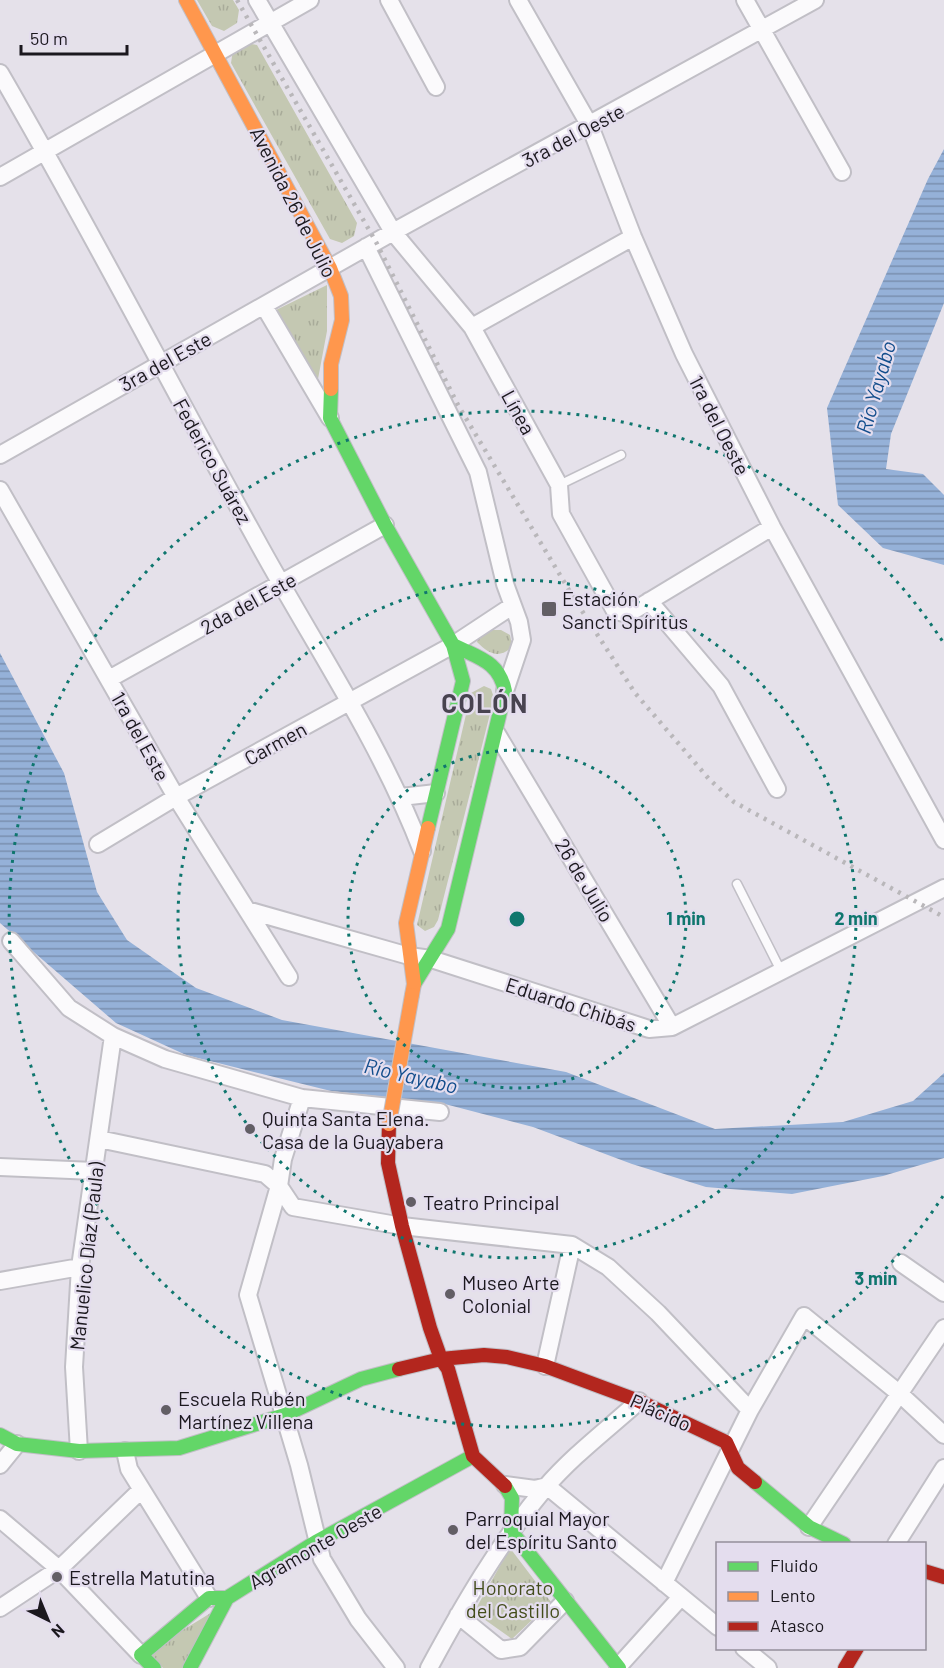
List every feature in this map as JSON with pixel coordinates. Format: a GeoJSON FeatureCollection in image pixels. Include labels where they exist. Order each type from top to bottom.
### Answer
{"type":"FeatureCollection","features":[{"type":"Feature","properties":{"kind":"main road","name":"Avenida 26 de Julio"},"geometry":{"type":"LineString","coordinates":[[186,0],[330,268],[341,296],[342,320],[331,364],[330,418],[385,525],[453,645],[463,681]]}},
{"type":"Feature","properties":{"kind":"main road","name":"Avenida 26 de Julio"},"geometry":{"type":"LineString","coordinates":[[453,645],[496,668],[502,675],[505,691]]}},
{"type":"Feature","properties":{"kind":"main road"},"geometry":{"type":"LineString","coordinates":[[485,664],[463,681],[406,923],[413,990],[389,1124],[388,1163],[402,1226],[430,1328],[441,1359],[447,1368],[473,1456],[505,1485],[513,1503],[511,1532],[619,1667]]}},
{"type":"Feature","properties":{"kind":"main road"},"geometry":{"type":"LineString","coordinates":[[413,990],[448,929],[497,734],[505,691]]}},
{"type":"Feature","properties":{"kind":"main road"},"geometry":{"type":"LineString","coordinates":[[406,923],[412,939],[422,944],[437,939],[448,929]]}},
{"type":"Feature","properties":{"kind":"main road","name":"Plácido"},"geometry":{"type":"LineString","coordinates":[[17,1444],[79,1451],[179,1448],[285,1415],[361,1379],[441,1359],[484,1355],[507,1357],[544,1366],[639,1401],[726,1442],[738,1468],[809,1527],[839,1542]]}},
{"type":"Feature","properties":{"kind":"main road"},"geometry":{"type":"LineString","coordinates":[[0,1435],[17,1444]]}},
{"type":"Feature","properties":{"kind":"main road","name":"Agramonte Oeste"},"geometry":{"type":"LineString","coordinates":[[190,1668],[227,1598],[316,1542],[473,1456]]}},
{"type":"Feature","properties":{"kind":"main road"},"geometry":{"type":"LineString","coordinates":[[926,1572],[944,1577]]}},
{"type":"Feature","properties":{"kind":"main road"},"geometry":{"type":"LineString","coordinates":[[154,1668],[141,1656],[209,1598],[227,1598]]}},
{"type":"Feature","properties":{"kind":"main road"},"geometry":{"type":"LineString","coordinates":[[845,1668],[856,1650]]}},
{"type":"Feature","properties":{"kind":"street","name":"Línea"},"geometry":{"type":"LineString","coordinates":[[257,0],[393,232],[472,327],[559,485],[561,514],[615,611],[628,614],[772,527]]}},
{"type":"Feature","properties":{"kind":"street"},"geometry":{"type":"LineString","coordinates":[[0,177],[269,21],[310,0]]}},
{"type":"Feature","properties":{"kind":"street"},"geometry":{"type":"LineString","coordinates":[[389,0],[436,87]]}},
{"type":"Feature","properties":{"kind":"street","name":"1ra del Oeste"},"geometry":{"type":"LineString","coordinates":[[518,0],[528,8],[590,126],[633,237],[684,354],[772,527],[944,840]]}},
{"type":"Feature","properties":{"kind":"street"},"geometry":{"type":"LineString","coordinates":[[745,0],[842,172]]}},
{"type":"Feature","properties":{"kind":"street","name":"3ra del Oeste"},"geometry":{"type":"LineString","coordinates":[[330,268],[762,32],[815,0]]}},
{"type":"Feature","properties":{"kind":"street","name":"Federico Suárez"},"geometry":{"type":"LineString","coordinates":[[0,73],[46,152],[159,364],[281,585],[402,797],[422,851]]}},
{"type":"Feature","properties":{"kind":"street"},"geometry":{"type":"LineString","coordinates":[[472,327],[633,237]]}},
{"type":"Feature","properties":{"kind":"street"},"geometry":{"type":"LineString","coordinates":[[366,247],[478,472],[522,639],[505,691]]}},
{"type":"Feature","properties":{"kind":"street","name":"3ra del Este"},"geometry":{"type":"LineString","coordinates":[[0,455],[330,268]]}},
{"type":"Feature","properties":{"kind":"street","name":"Avenida 26 de Julio"},"geometry":{"type":"LineString","coordinates":[[264,306],[330,418]]}},
{"type":"Feature","properties":{"kind":"street","name":"1ra del Este"},"geometry":{"type":"LineString","coordinates":[[0,490],[176,797],[289,977]]}},
{"type":"Feature","properties":{"kind":"street","name":"2da del Este"},"geometry":{"type":"LineString","coordinates":[[110,679],[385,525]]}},
{"type":"Feature","properties":{"kind":"street"},"geometry":{"type":"LineString","coordinates":[[649,601],[721,686],[777,789]]}},
{"type":"Feature","properties":{"kind":"street","name":"Carmen"},"geometry":{"type":"LineString","coordinates":[[98,844],[176,797],[453,645],[512,606]]}},
{"type":"Feature","properties":{"kind":"street","name":"26 de Julio"},"geometry":{"type":"LineString","coordinates":[[497,734],[672,1027]]}},
{"type":"Feature","properties":{"kind":"street"},"geometry":{"type":"LineString","coordinates":[[402,797],[436,793]]}},
{"type":"Feature","properties":{"kind":"street","name":"Eduardo Chibás"},"geometry":{"type":"LineString","coordinates":[[247,910],[410,956],[430,959],[649,1029],[672,1027],[944,888]]}},
{"type":"Feature","properties":{"kind":"street"},"geometry":{"type":"LineString","coordinates":[[11,941],[69,1008],[113,1036],[165,1059],[302,1098],[440,1112]]}},
{"type":"Feature","properties":{"kind":"street","name":"Manuelico Díaz (Paula)"},"geometry":{"type":"LineString","coordinates":[[79,1451],[74,1367],[80,1267],[113,1036]]}},
{"type":"Feature","properties":{"kind":"street"},"geometry":{"type":"LineString","coordinates":[[302,1098],[283,1159],[279,1186],[248,1295],[285,1415],[322,1559],[358,1620],[396,1668]]}},
{"type":"Feature","properties":{"kind":"street"},"geometry":{"type":"LineString","coordinates":[[99,1139],[265,1174],[279,1186],[293,1207],[402,1226],[572,1245],[608,1267],[658,1313],[750,1410]]}},
{"type":"Feature","properties":{"kind":"street"},"geometry":{"type":"LineString","coordinates":[[0,1167],[94,1171]]}},
{"type":"Feature","properties":{"kind":"street"},"geometry":{"type":"LineString","coordinates":[[544,1366],[572,1245]]}},
{"type":"Feature","properties":{"kind":"street"},"geometry":{"type":"LineString","coordinates":[[901,1263],[944,1293]]}},
{"type":"Feature","properties":{"kind":"street"},"geometry":{"type":"LineString","coordinates":[[0,1281],[80,1267]]}},
{"type":"Feature","properties":{"kind":"street"},"geometry":{"type":"LineString","coordinates":[[664,1583],[750,1410],[804,1316],[900,1394],[944,1435]]}},
{"type":"Feature","properties":{"kind":"street"},"geometry":{"type":"LineString","coordinates":[[809,1527],[944,1328]]}},
{"type":"Feature","properties":{"kind":"street"},"geometry":{"type":"LineString","coordinates":[[429,1668],[458,1615],[511,1532],[547,1486],[639,1401]]}},
{"type":"Feature","properties":{"kind":"street"},"geometry":{"type":"LineString","coordinates":[[0,1465],[17,1444]]}},
{"type":"Feature","properties":{"kind":"street"},"geometry":{"type":"LineString","coordinates":[[125,1451],[129,1469],[209,1598]]}},
{"type":"Feature","properties":{"kind":"street"},"geometry":{"type":"LineString","coordinates":[[897,1542],[944,1468]]}},
{"type":"Feature","properties":{"kind":"street"},"geometry":{"type":"LineString","coordinates":[[505,1485],[535,1489],[547,1486]]}},
{"type":"Feature","properties":{"kind":"street"},"geometry":{"type":"LineString","coordinates":[[547,1486],[716,1626]]}},
{"type":"Feature","properties":{"kind":"street"},"geometry":{"type":"LineString","coordinates":[[0,1608],[59,1569],[141,1490]]}},
{"type":"Feature","properties":{"kind":"street"},"geometry":{"type":"LineString","coordinates":[[0,1519],[59,1569],[141,1656]]}},
{"type":"Feature","properties":{"kind":"street"},"geometry":{"type":"LineString","coordinates":[[619,1667],[681,1597]]}},
{"type":"Feature","properties":{"kind":"street"},"geometry":{"type":"LineString","coordinates":[[458,1615],[501,1650],[519,1647],[565,1601]]}},
{"type":"Feature","properties":{"kind":"street"},"geometry":{"type":"LineString","coordinates":[[746,1650],[768,1668]]}},
{"type":"Feature","properties":{"kind":"lane"},"geometry":{"type":"LineString","coordinates":[[559,485],[621,455]]}},
{"type":"Feature","properties":{"kind":"lane"},"geometry":{"type":"LineString","coordinates":[[737,884],[781,971]]}},
{"type":"Feature","properties":{"kind":"green space"},"geometry":{"type":"Polygon","coordinates":[[[197,0],[233,0],[239,10],[237,23],[224,31],[212,26],[197,0]]]}},
{"type":"Feature","properties":{"kind":"green space"},"geometry":{"type":"Polygon","coordinates":[[[245,43],[257,45],[357,223],[354,236],[342,243],[330,239],[231,63],[233,50],[245,43]]]}},
{"type":"Feature","properties":{"kind":"green space"},"geometry":{"type":"Polygon","coordinates":[[[327,285],[327,331],[318,379],[276,310],[327,285]]]}},
{"type":"Feature","properties":{"kind":"green space"},"geometry":{"type":"Polygon","coordinates":[[[486,630],[501,630],[510,635],[512,647],[498,654],[486,650],[477,642],[478,635],[486,630]]]}},
{"type":"Feature","properties":{"kind":"green space"},"geometry":{"type":"Polygon","coordinates":[[[484,686],[491,689],[494,698],[438,920],[434,927],[425,931],[417,925],[471,693],[484,686]]]}},
{"type":"Feature","properties":{"kind":"green space","name":"Honorato del Castillo"},"geometry":{"type":"Polygon","coordinates":[[[510,1548],[551,1602],[512,1639],[474,1612],[510,1548]]]}},
{"type":"Feature","properties":{"kind":"green space"},"geometry":{"type":"Polygon","coordinates":[[[214,1611],[183,1668],[163,1668],[147,1652],[214,1611]]]}},
{"type":"Feature","properties":{"kind":"water","name":"Río Yayabo"},"geometry":{"type":"Polygon","coordinates":[[[944,149],[944,303],[891,434],[886,469],[923,474],[944,495],[944,565],[883,548],[838,505],[827,408],[928,179],[944,149]]]}},
{"type":"Feature","properties":{"kind":"water","name":"Río Yayabo"},"geometry":{"type":"Polygon","coordinates":[[[0,653],[64,773],[97,892],[127,940],[196,988],[282,1020],[566,1072],[715,1129],[843,1122],[913,1101],[944,1073],[944,1158],[883,1176],[792,1194],[706,1187],[632,1164],[533,1127],[441,1103],[331,1091],[186,1055],[116,1023],[0,923],[0,653]]]}},
{"type":"Feature","properties":{"kind":"railway"},"geometry":{"type":"LineString","coordinates":[[237,0],[376,242],[458,405],[575,600],[635,693],[709,779],[734,802],[944,917]]}},
{"type":"Feature","properties":{"kind":"traffic: fast"},"geometry":{"type":"LineString","coordinates":[[331,389],[330,418],[385,525],[453,645],[463,681],[428,828]]}},
{"type":"Feature","properties":{"kind":"traffic: fast"},"geometry":{"type":"LineString","coordinates":[[414,984],[448,929],[505,691],[493,667],[479,657],[453,645]]}},
{"type":"Feature","properties":{"kind":"traffic: fast"},"geometry":{"type":"LineString","coordinates":[[0,1435],[17,1444],[79,1451],[179,1448],[285,1415],[361,1379],[399,1369]]}},
{"type":"Feature","properties":{"kind":"traffic: fast"},"geometry":{"type":"LineString","coordinates":[[190,1668],[227,1598],[316,1542],[473,1456]]}},
{"type":"Feature","properties":{"kind":"traffic: fast"},"geometry":{"type":"LineString","coordinates":[[755,1482],[809,1527],[840,1542]]}},
{"type":"Feature","properties":{"kind":"traffic: fast"},"geometry":{"type":"LineString","coordinates":[[505,1486],[512,1498],[511,1531],[619,1668]]}},
{"type":"Feature","properties":{"kind":"traffic: fast"},"geometry":{"type":"LineString","coordinates":[[154,1668],[141,1655],[209,1598],[227,1598]]}},
{"type":"Feature","properties":{"kind":"traffic: slow"},"geometry":{"type":"LineString","coordinates":[[186,0],[330,268],[341,296],[342,320],[331,364],[331,389]]}},
{"type":"Feature","properties":{"kind":"traffic: slow"},"geometry":{"type":"LineString","coordinates":[[412,995],[414,984],[406,923],[428,828]]}},
{"type":"Feature","properties":{"kind":"traffic: slow"},"geometry":{"type":"LineString","coordinates":[[389,1124],[412,995]]}},
{"type":"Feature","properties":{"kind":"traffic: jam"},"geometry":{"type":"LineString","coordinates":[[389,1124],[388,1163],[402,1226],[430,1328],[441,1359],[448,1369],[473,1456],[505,1486]]}},
{"type":"Feature","properties":{"kind":"traffic: jam"},"geometry":{"type":"LineString","coordinates":[[399,1369],[441,1359],[484,1355],[507,1357],[545,1366],[639,1401],[726,1442],[738,1468],[755,1482]]}},
{"type":"Feature","properties":{"kind":"traffic: jam"},"geometry":{"type":"LineString","coordinates":[[926,1572],[944,1577]]}},
{"type":"Feature","properties":{"kind":"traffic: jam"},"geometry":{"type":"LineString","coordinates":[[845,1668],[856,1650]]}},
{"type":"Feature","properties":{"kind":"place","name":"Estación Sancti Spíritus"},"geometry":{"type":"Point","coordinates":[549,609]}},
{"type":"Feature","properties":{"kind":"place","name":"Quinta Santa Elena. Casa de la Guayabera"},"geometry":{"type":"Point","coordinates":[250,1129]}},
{"type":"Feature","properties":{"kind":"place","name":"Teatro Principal"},"geometry":{"type":"Point","coordinates":[411,1202]}},
{"type":"Feature","properties":{"kind":"place","name":"Museo Arte Colonial"},"geometry":{"type":"Point","coordinates":[450,1294]}},
{"type":"Feature","properties":{"kind":"place","name":"Escuela Rubén Martínez Villena"},"geometry":{"type":"Point","coordinates":[166,1410]}},
{"type":"Feature","properties":{"kind":"place","name":"Parroquial Mayor del Espíritu Santo"},"geometry":{"type":"Point","coordinates":[453,1530]}},
{"type":"Feature","properties":{"kind":"place","name":"Estrella Matutina"},"geometry":{"type":"Point","coordinates":[57,1577]}},
{"type":"Feature","properties":{"kind":"district","name":"COLÓN"},"geometry":{"type":"Point","coordinates":[485,702]}}]}
